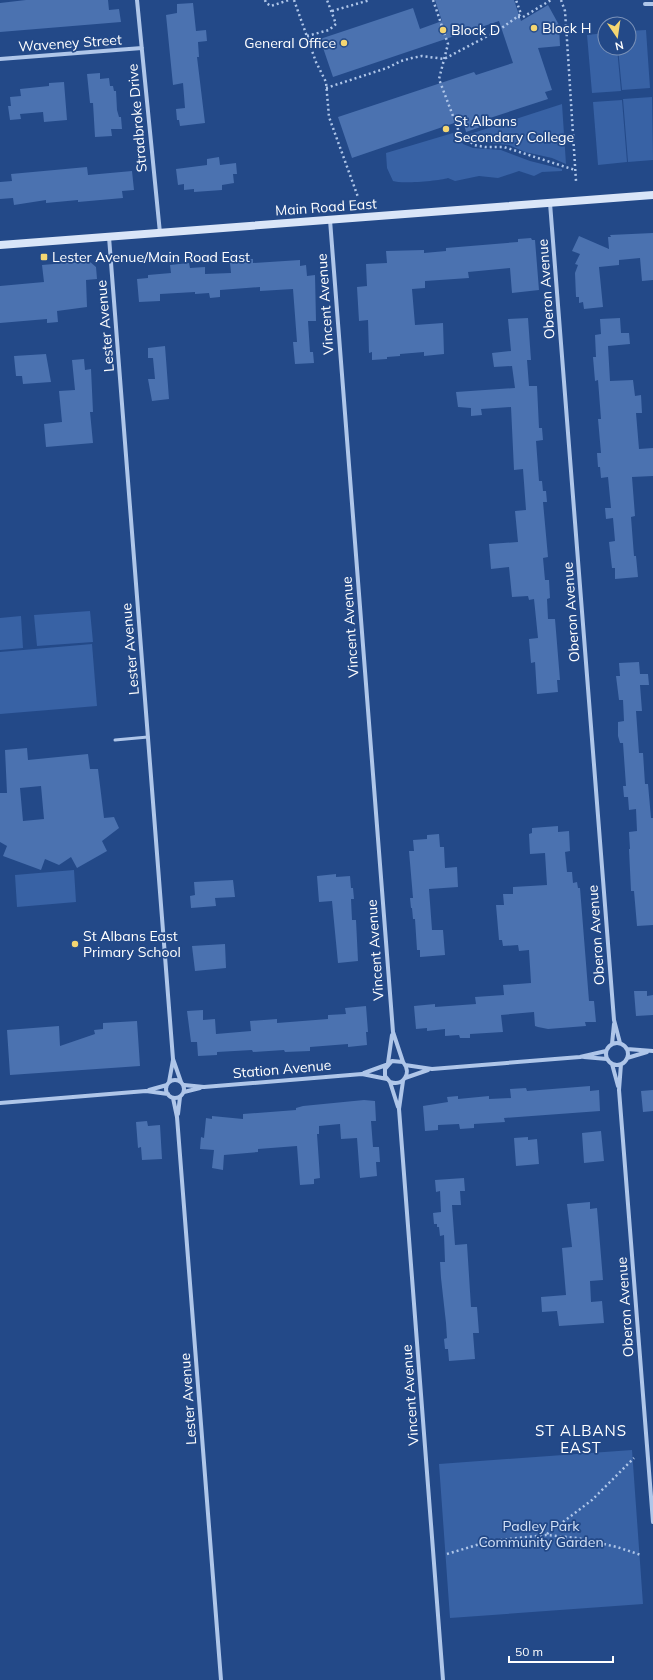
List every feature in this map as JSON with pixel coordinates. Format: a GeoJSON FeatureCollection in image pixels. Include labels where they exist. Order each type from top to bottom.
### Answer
{"type":"FeatureCollection","features":[{"type":"Feature","properties":{"kind":"main road","name":"Main Road East"},"geometry":{"type":"LineString","coordinates":[[0,245],[653,195]]}},
{"type":"Feature","properties":{"kind":"street","name":"Stradbroke Drive"},"geometry":{"type":"LineString","coordinates":[[137,0],[160,233]]}},
{"type":"Feature","properties":{"kind":"street"},"geometry":{"type":"LineString","coordinates":[[646,4],[653,4]]}},
{"type":"Feature","properties":{"kind":"street","name":"Waveney Street"},"geometry":{"type":"LineString","coordinates":[[0,59],[142,48]]}},
{"type":"Feature","properties":{"kind":"street","name":"Oberon Avenue"},"geometry":{"type":"LineString","coordinates":[[550,203],[614,1020],[612,1044]]}},
{"type":"Feature","properties":{"kind":"street","name":"Vincent Avenue"},"geometry":{"type":"LineString","coordinates":[[330,220],[393,1032],[388,1064]]}},
{"type":"Feature","properties":{"kind":"street","name":"Lester Avenue"},"geometry":{"type":"LineString","coordinates":[[109,237],[173,1059],[168,1084]]}},
{"type":"Feature","properties":{"kind":"street","name":"Oberon Avenue"},"geometry":{"type":"LineString","coordinates":[[614,1020],[620,1043]]}},
{"type":"Feature","properties":{"kind":"street","name":"Vincent Avenue"},"geometry":{"type":"LineString","coordinates":[[393,1032],[404,1064]]}},
{"type":"Feature","properties":{"kind":"street"},"geometry":{"type":"LineString","coordinates":[[432,1069],[397,1083],[388,1080],[384,1073],[388,1064],[395,1060],[404,1064],[432,1069],[580,1057],[606,1051],[612,1044],[620,1043],[627,1049],[652,1051]]}},
{"type":"Feature","properties":{"kind":"street"},"geometry":{"type":"LineString","coordinates":[[627,1049],[627,1058]]}},
{"type":"Feature","properties":{"kind":"street"},"geometry":{"type":"LineString","coordinates":[[606,1051],[607,1059],[612,1064],[621,1064],[627,1058],[652,1051]]}},
{"type":"Feature","properties":{"kind":"street"},"geometry":{"type":"LineString","coordinates":[[580,1057],[607,1059]]}},
{"type":"Feature","properties":{"kind":"street","name":"Lester Avenue"},"geometry":{"type":"LineString","coordinates":[[173,1059],[182,1083]]}},
{"type":"Feature","properties":{"kind":"street","name":"Station Avenue"},"geometry":{"type":"LineString","coordinates":[[184,1092],[204,1087],[362,1074],[388,1064]]}},
{"type":"Feature","properties":{"kind":"street"},"geometry":{"type":"LineString","coordinates":[[404,1064],[407,1073],[404,1079]]}},
{"type":"Feature","properties":{"kind":"street","name":"Oberon Avenue"},"geometry":{"type":"LineString","coordinates":[[612,1064],[619,1090]]}},
{"type":"Feature","properties":{"kind":"street","name":"Oberon Avenue"},"geometry":{"type":"LineString","coordinates":[[621,1064],[619,1090],[653,1522]]}},
{"type":"Feature","properties":{"kind":"street","name":"Station Avenue"},"geometry":{"type":"LineString","coordinates":[[362,1074],[388,1080]]}},
{"type":"Feature","properties":{"kind":"street","name":"Vincent Avenue"},"geometry":{"type":"LineString","coordinates":[[398,1109],[404,1079]]}},
{"type":"Feature","properties":{"kind":"street"},"geometry":{"type":"LineString","coordinates":[[0,1103],[146,1091],[168,1094],[173,1098],[180,1097],[184,1092],[182,1083],[174,1080],[168,1084],[146,1091]]}},
{"type":"Feature","properties":{"kind":"street","name":"Vincent Avenue"},"geometry":{"type":"LineString","coordinates":[[388,1080],[398,1109],[443,1680]]}},
{"type":"Feature","properties":{"kind":"street","name":"Station Avenue"},"geometry":{"type":"LineString","coordinates":[[182,1083],[204,1087]]}},
{"type":"Feature","properties":{"kind":"street"},"geometry":{"type":"LineString","coordinates":[[168,1084],[168,1094]]}},
{"type":"Feature","properties":{"kind":"street","name":"Lester Avenue"},"geometry":{"type":"LineString","coordinates":[[177,1117],[180,1097]]}},
{"type":"Feature","properties":{"kind":"street","name":"Lester Avenue"},"geometry":{"type":"LineString","coordinates":[[173,1098],[177,1117],[221,1680]]}},
{"type":"Feature","properties":{"kind":"lane"},"geometry":{"type":"LineString","coordinates":[[115,740],[148,737]]}},
{"type":"Feature","properties":{"kind":"path"},"geometry":{"type":"LineString","coordinates":[[265,0],[266,3],[271,6],[289,0]]}},
{"type":"Feature","properties":{"kind":"path"},"geometry":{"type":"LineString","coordinates":[[294,0],[316,62],[326,82],[329,117],[358,197]]}},
{"type":"Feature","properties":{"kind":"path"},"geometry":{"type":"LineString","coordinates":[[307,36],[329,30],[336,24],[327,0]]}},
{"type":"Feature","properties":{"kind":"path"},"geometry":{"type":"LineString","coordinates":[[332,12],[370,0]]}},
{"type":"Feature","properties":{"kind":"path"},"geometry":{"type":"LineString","coordinates":[[433,0],[448,44],[439,79],[459,132],[468,141],[486,147],[504,147],[575,170]]}},
{"type":"Feature","properties":{"kind":"path"},"geometry":{"type":"LineString","coordinates":[[326,88],[387,68],[401,61],[412,58],[422,56],[444,59],[499,30],[521,14],[516,0]]}},
{"type":"Feature","properties":{"kind":"path"},"geometry":{"type":"LineString","coordinates":[[518,16],[523,17],[551,0]]}},
{"type":"Feature","properties":{"kind":"path"},"geometry":{"type":"LineString","coordinates":[[561,0],[565,19],[576,181]]}},
{"type":"Feature","properties":{"kind":"path"},"geometry":{"type":"LineString","coordinates":[[546,1535],[592,1500],[634,1458]]}},
{"type":"Feature","properties":{"kind":"path"},"geometry":{"type":"LineString","coordinates":[[447,1554],[490,1542],[546,1535],[577,1538],[641,1555]]}},
{"type":"Feature","properties":{"kind":"green space"},"geometry":{"type":"Polygon","coordinates":[[[646,30],[650,88],[622,90],[619,56],[637,56],[637,31],[646,30]]]}},
{"type":"Feature","properties":{"kind":"green space"},"geometry":{"type":"Polygon","coordinates":[[[597,34],[597,56],[618,56],[621,91],[592,93],[587,35],[597,34]]]}},
{"type":"Feature","properties":{"kind":"green space"},"geometry":{"type":"Polygon","coordinates":[[[652,97],[653,160],[628,162],[623,99],[652,97]]]}},
{"type":"Feature","properties":{"kind":"green space"},"geometry":{"type":"Polygon","coordinates":[[[622,100],[627,162],[598,165],[593,102],[622,100]]]}},
{"type":"Feature","properties":{"kind":"green space"},"geometry":{"type":"Polygon","coordinates":[[[562,104],[566,164],[552,158],[525,152],[509,145],[478,142],[470,134],[562,104]]]}},
{"type":"Feature","properties":{"kind":"green space"},"geometry":{"type":"Polygon","coordinates":[[[453,133],[458,136],[463,144],[473,148],[501,150],[530,161],[562,169],[562,171],[542,172],[534,176],[519,171],[498,178],[479,176],[455,181],[448,178],[420,182],[393,181],[387,168],[386,153],[453,133]]]}},
{"type":"Feature","properties":{"kind":"green space"},"geometry":{"type":"Polygon","coordinates":[[[90,611],[93,642],[37,646],[34,615],[90,611]]]}},
{"type":"Feature","properties":{"kind":"green space"},"geometry":{"type":"Polygon","coordinates":[[[21,616],[23,648],[0,650],[0,618],[21,616]]]}},
{"type":"Feature","properties":{"kind":"green space"},"geometry":{"type":"Polygon","coordinates":[[[92,644],[97,706],[0,714],[0,652],[92,644]]]}},
{"type":"Feature","properties":{"kind":"green space"},"geometry":{"type":"Polygon","coordinates":[[[74,870],[76,902],[17,907],[15,875],[74,870]]]}},
{"type":"Feature","properties":{"kind":"green space","name":"Padley Park Community Garden"},"geometry":{"type":"Polygon","coordinates":[[[632,1450],[643,1604],[450,1618],[439,1464],[632,1450]]]}},
{"type":"Feature","properties":{"kind":"building"},"geometry":{"type":"Polygon","coordinates":[[[26,0],[108,0],[109,10],[119,9],[121,22],[0,32],[0,3],[26,0]]]}},
{"type":"Feature","properties":{"kind":"building"},"geometry":{"type":"Polygon","coordinates":[[[435,0],[514,0],[521,21],[548,5],[559,25],[560,46],[538,48],[552,90],[545,92],[548,99],[490,118],[492,123],[466,132],[463,120],[352,158],[338,117],[474,72],[476,75],[513,63],[499,21],[333,77],[320,39],[413,8],[420,29],[442,21],[435,0]]]}},
{"type":"Feature","properties":{"kind":"building"},"geometry":{"type":"Polygon","coordinates":[[[193,3],[196,31],[206,30],[207,41],[198,42],[199,57],[197,57],[205,123],[180,126],[179,120],[177,120],[176,109],[185,108],[183,83],[173,85],[166,15],[177,13],[177,4],[193,3]]]}},
{"type":"Feature","properties":{"kind":"building"},"geometry":{"type":"Polygon","coordinates":[[[100,73],[100,79],[109,78],[110,86],[113,86],[114,91],[116,91],[117,110],[119,117],[121,117],[122,129],[111,129],[112,136],[95,137],[93,103],[90,103],[87,74],[100,73]]]}},
{"type":"Feature","properties":{"kind":"building"},"geometry":{"type":"Polygon","coordinates":[[[64,82],[67,120],[44,122],[43,112],[20,114],[21,119],[10,120],[8,106],[11,106],[10,97],[21,96],[20,89],[49,86],[49,83],[64,82]]]}},
{"type":"Feature","properties":{"kind":"building"},"geometry":{"type":"Polygon","coordinates":[[[219,157],[220,165],[236,163],[237,174],[233,174],[234,183],[222,185],[222,190],[194,192],[194,189],[184,190],[184,184],[178,185],[176,169],[207,165],[207,159],[219,157]]]}},
{"type":"Feature","properties":{"kind":"building"},"geometry":{"type":"Polygon","coordinates":[[[87,167],[88,175],[132,171],[134,190],[122,191],[123,198],[78,202],[78,200],[46,203],[46,200],[14,205],[13,198],[0,199],[0,182],[12,181],[11,174],[87,167]]]}},
{"type":"Feature","properties":{"kind":"building"},"geometry":{"type":"Polygon","coordinates":[[[653,233],[653,280],[642,281],[640,258],[619,260],[619,265],[599,267],[603,307],[584,309],[583,302],[579,303],[579,297],[576,297],[575,273],[578,265],[575,264],[580,254],[572,251],[579,236],[609,249],[608,237],[611,237],[610,235],[653,233]]]}},
{"type":"Feature","properties":{"kind":"building"},"geometry":{"type":"Polygon","coordinates":[[[531,238],[532,240],[535,240],[539,290],[512,293],[510,268],[468,272],[469,278],[425,281],[425,288],[412,289],[415,325],[443,323],[444,354],[424,356],[424,352],[400,354],[400,356],[387,357],[387,359],[372,360],[372,352],[369,353],[368,320],[359,321],[357,287],[367,286],[366,264],[387,263],[386,251],[424,250],[424,253],[446,251],[446,248],[518,242],[518,239],[531,238]]]}},
{"type":"Feature","properties":{"kind":"building"},"geometry":{"type":"Polygon","coordinates":[[[241,259],[253,259],[253,263],[300,260],[300,266],[306,265],[307,276],[315,275],[316,321],[308,321],[310,352],[313,352],[314,363],[295,364],[293,342],[297,342],[293,289],[260,291],[260,287],[220,290],[220,297],[210,298],[209,293],[195,294],[195,292],[160,294],[160,301],[139,302],[137,279],[148,278],[148,275],[171,273],[170,265],[189,263],[190,268],[205,267],[205,274],[231,273],[230,263],[241,262],[241,259]]]}},
{"type":"Feature","properties":{"kind":"building"},"geometry":{"type":"Polygon","coordinates":[[[89,261],[96,267],[97,279],[86,280],[87,307],[57,311],[58,322],[47,323],[47,319],[0,323],[0,286],[44,282],[42,265],[89,261]]]}},
{"type":"Feature","properties":{"kind":"building"},"geometry":{"type":"Polygon","coordinates":[[[528,318],[531,360],[527,360],[529,386],[537,386],[539,428],[542,428],[543,440],[536,441],[539,481],[542,481],[543,491],[546,491],[547,502],[543,502],[548,557],[543,558],[545,580],[549,580],[550,598],[547,599],[548,619],[555,619],[560,680],[557,680],[558,692],[537,694],[535,662],[531,663],[529,639],[538,638],[534,599],[529,600],[528,596],[512,597],[509,567],[491,569],[489,544],[518,542],[515,511],[526,510],[523,469],[514,470],[511,407],[481,409],[482,415],[471,416],[471,408],[458,407],[456,392],[515,388],[512,366],[494,367],[492,353],[511,351],[508,319],[528,318]]]}},
{"type":"Feature","properties":{"kind":"building"},"geometry":{"type":"Polygon","coordinates":[[[620,318],[621,333],[629,333],[630,344],[608,346],[610,381],[633,380],[635,396],[641,395],[642,413],[636,413],[639,449],[653,448],[653,476],[632,477],[635,516],[631,517],[634,556],[636,556],[638,577],[615,579],[615,568],[612,568],[609,542],[615,541],[613,518],[606,519],[605,508],[611,508],[608,477],[601,478],[600,467],[598,467],[597,453],[601,453],[598,419],[601,419],[598,380],[595,381],[593,357],[596,357],[595,335],[601,334],[600,319],[620,318]]]}},
{"type":"Feature","properties":{"kind":"building"},"geometry":{"type":"Polygon","coordinates":[[[165,346],[169,399],[152,401],[148,379],[155,379],[153,358],[148,358],[148,348],[165,346]]]}},
{"type":"Feature","properties":{"kind":"building"},"geometry":{"type":"Polygon","coordinates":[[[46,354],[51,382],[23,384],[22,376],[16,376],[14,356],[46,354]]]}},
{"type":"Feature","properties":{"kind":"building"},"geometry":{"type":"Polygon","coordinates":[[[84,359],[85,370],[91,369],[93,412],[90,412],[93,443],[46,447],[44,424],[62,422],[59,391],[75,390],[72,360],[84,359]]]}},
{"type":"Feature","properties":{"kind":"building"},"geometry":{"type":"Polygon","coordinates":[[[639,662],[640,674],[648,674],[649,685],[640,685],[642,711],[636,711],[639,753],[643,753],[645,784],[648,784],[651,818],[653,818],[653,925],[637,926],[634,891],[631,891],[629,849],[629,832],[637,831],[636,809],[629,810],[628,797],[624,797],[623,786],[626,786],[623,743],[620,743],[618,736],[618,722],[624,721],[623,700],[619,700],[616,676],[620,676],[619,663],[639,662]]]}},
{"type":"Feature","properties":{"kind":"building"},"geometry":{"type":"Polygon","coordinates":[[[27,748],[28,760],[88,754],[90,769],[98,769],[104,818],[114,817],[119,828],[102,841],[107,851],[77,868],[71,857],[59,865],[45,859],[41,870],[3,856],[7,846],[0,842],[0,793],[7,793],[5,750],[27,748]],[[41,786],[20,788],[23,821],[44,819],[41,786]]]}},
{"type":"Feature","properties":{"kind":"building"},"geometry":{"type":"Polygon","coordinates":[[[558,826],[558,832],[569,831],[570,851],[565,852],[567,872],[572,872],[573,883],[577,882],[578,888],[580,888],[589,1001],[594,1001],[596,1022],[585,1022],[586,1026],[548,1029],[535,1026],[534,1012],[501,1015],[503,1032],[470,1034],[470,1038],[460,1038],[459,1035],[445,1036],[445,1029],[427,1031],[427,1028],[416,1029],[414,1006],[435,1004],[435,1007],[476,1004],[475,997],[504,995],[503,985],[531,983],[529,950],[519,951],[518,945],[503,946],[502,940],[499,940],[496,905],[504,905],[503,894],[513,894],[513,887],[547,885],[545,853],[530,854],[529,834],[532,833],[532,828],[558,826]]]}},
{"type":"Feature","properties":{"kind":"building"},"geometry":{"type":"Polygon","coordinates":[[[439,834],[440,847],[444,847],[445,868],[457,867],[458,887],[429,889],[432,930],[443,930],[445,955],[420,957],[420,950],[417,950],[415,919],[413,919],[411,908],[410,898],[413,898],[409,851],[414,851],[413,840],[427,839],[427,835],[439,834]]]}},
{"type":"Feature","properties":{"kind":"building"},"geometry":{"type":"Polygon","coordinates":[[[336,874],[336,877],[350,876],[354,899],[351,899],[352,920],[356,920],[358,961],[338,963],[332,901],[319,902],[317,876],[336,874]]]}},
{"type":"Feature","properties":{"kind":"building"},"geometry":{"type":"Polygon","coordinates":[[[233,880],[235,897],[215,898],[216,906],[191,908],[190,896],[195,895],[194,882],[233,880]]]}},
{"type":"Feature","properties":{"kind":"building"},"geometry":{"type":"Polygon","coordinates":[[[225,944],[226,968],[195,971],[192,946],[225,944]]]}},
{"type":"Feature","properties":{"kind":"building"},"geometry":{"type":"Polygon","coordinates":[[[634,991],[647,991],[647,996],[653,995],[653,1015],[636,1016],[634,991]]]}},
{"type":"Feature","properties":{"kind":"building"},"geometry":{"type":"Polygon","coordinates":[[[366,1006],[368,1032],[366,1032],[367,1045],[348,1047],[348,1044],[310,1047],[310,1051],[285,1052],[284,1050],[253,1052],[252,1050],[217,1052],[217,1055],[198,1056],[197,1042],[191,1042],[187,1011],[203,1010],[203,1020],[215,1019],[216,1034],[251,1031],[250,1021],[277,1019],[277,1023],[328,1019],[328,1015],[346,1014],[345,1008],[366,1006]]]}},
{"type":"Feature","properties":{"kind":"building"},"geometry":{"type":"Polygon","coordinates":[[[137,1021],[140,1066],[10,1075],[7,1030],[59,1026],[60,1046],[95,1034],[94,1030],[103,1029],[103,1023],[137,1021]]]}},
{"type":"Feature","properties":{"kind":"building"},"geometry":{"type":"Polygon","coordinates":[[[590,1086],[590,1091],[599,1090],[600,1111],[504,1118],[505,1122],[474,1124],[474,1128],[460,1129],[459,1124],[438,1125],[438,1130],[425,1131],[423,1106],[448,1102],[447,1097],[458,1096],[458,1099],[489,1096],[489,1099],[511,1098],[510,1089],[526,1088],[527,1091],[590,1086]]]}},
{"type":"Feature","properties":{"kind":"building"},"geometry":{"type":"Polygon","coordinates":[[[653,1090],[653,1111],[643,1112],[641,1091],[653,1090]]]}},
{"type":"Feature","properties":{"kind":"building"},"geometry":{"type":"Polygon","coordinates":[[[364,1100],[375,1101],[376,1121],[371,1121],[373,1147],[379,1147],[380,1162],[376,1162],[377,1176],[360,1178],[357,1138],[341,1139],[340,1124],[319,1126],[319,1134],[317,1134],[320,1178],[314,1179],[314,1184],[300,1185],[297,1146],[258,1149],[258,1152],[224,1155],[223,1170],[212,1168],[214,1150],[200,1149],[201,1137],[204,1138],[206,1118],[212,1119],[212,1116],[243,1119],[243,1114],[296,1110],[296,1108],[303,1106],[364,1100]]]}},
{"type":"Feature","properties":{"kind":"building"},"geometry":{"type":"Polygon","coordinates":[[[147,1121],[148,1126],[160,1125],[162,1159],[142,1160],[141,1147],[138,1148],[136,1122],[147,1121]]]}},
{"type":"Feature","properties":{"kind":"building"},"geometry":{"type":"Polygon","coordinates":[[[601,1131],[604,1161],[584,1163],[582,1133],[601,1131]]]}},
{"type":"Feature","properties":{"kind":"building"},"geometry":{"type":"Polygon","coordinates":[[[528,1137],[528,1140],[537,1139],[539,1164],[516,1166],[514,1138],[528,1137]]]}},
{"type":"Feature","properties":{"kind":"building"},"geometry":{"type":"Polygon","coordinates":[[[464,1178],[465,1191],[460,1191],[461,1205],[452,1205],[455,1245],[467,1244],[471,1307],[477,1307],[479,1333],[473,1333],[475,1359],[449,1361],[448,1349],[445,1349],[444,1339],[447,1338],[440,1262],[445,1262],[444,1235],[440,1236],[439,1227],[437,1227],[437,1224],[434,1224],[433,1213],[441,1212],[440,1191],[436,1192],[435,1180],[464,1178]]]}},
{"type":"Feature","properties":{"kind":"building"},"geometry":{"type":"Polygon","coordinates":[[[590,1202],[590,1209],[597,1208],[603,1280],[590,1281],[591,1302],[602,1301],[604,1323],[559,1326],[557,1311],[542,1312],[541,1297],[566,1295],[562,1248],[572,1247],[567,1204],[590,1202]]]}},
{"type":"Feature","properties":{"kind":"place","name":"Block H"},"geometry":{"type":"Point","coordinates":[534,28]}},
{"type":"Feature","properties":{"kind":"place","name":"Block D"},"geometry":{"type":"Point","coordinates":[443,30]}},
{"type":"Feature","properties":{"kind":"place","name":"General Office"},"geometry":{"type":"Point","coordinates":[344,43]}},
{"type":"Feature","properties":{"kind":"place","name":"St Albans Secondary College"},"geometry":{"type":"Point","coordinates":[446,129]}},
{"type":"Feature","properties":{"kind":"place","name":"Lester Avenue/Main Road East"},"geometry":{"type":"Point","coordinates":[44,257]}},
{"type":"Feature","properties":{"kind":"place","name":"St Albans East Primary School"},"geometry":{"type":"Point","coordinates":[75,944]}},
{"type":"Feature","properties":{"kind":"district","name":"ST ALBANS EAST"},"geometry":{"type":"Point","coordinates":[581,1438]}}]}
